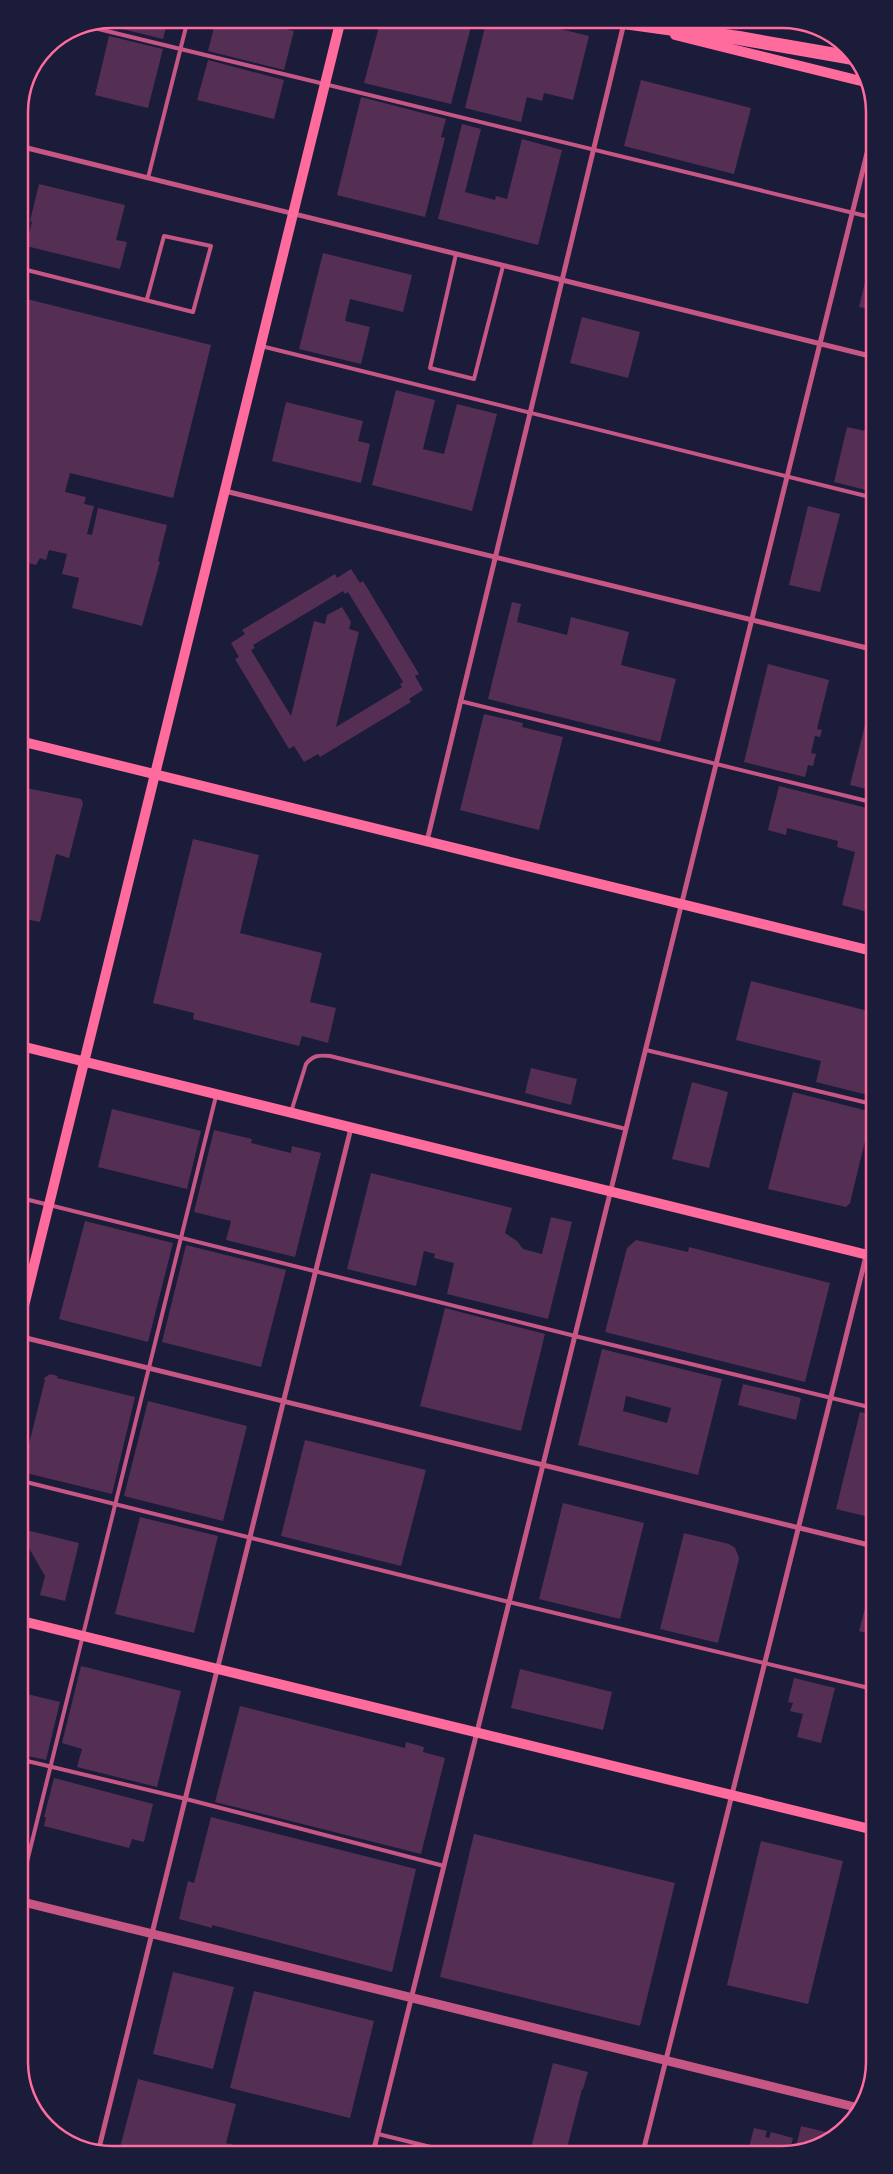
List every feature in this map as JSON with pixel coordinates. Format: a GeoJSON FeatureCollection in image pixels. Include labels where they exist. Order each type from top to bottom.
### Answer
{"type":"FeatureCollection","features":[{"type":"Feature","properties":{"kind":"highway"},"geometry":{"type":"LineString","coordinates":[[673,28],[844,57]]}},
{"type":"Feature","properties":{"kind":"main road"},"geometry":{"type":"LineString","coordinates":[[28,1289],[339,28]]}},
{"type":"Feature","properties":{"kind":"main road"},"geometry":{"type":"LineString","coordinates":[[652,28],[859,80]]}},
{"type":"Feature","properties":{"kind":"main road"},"geometry":{"type":"LineString","coordinates":[[28,743],[866,950]]}},
{"type":"Feature","properties":{"kind":"main road"},"geometry":{"type":"LineString","coordinates":[[28,1048],[866,1255]]}},
{"type":"Feature","properties":{"kind":"main road"},"geometry":{"type":"LineString","coordinates":[[28,1622],[866,1828]]}},
{"type":"Feature","properties":{"kind":"street"},"geometry":{"type":"LineString","coordinates":[[426,842],[594,149],[618,28]]}},
{"type":"Feature","properties":{"kind":"street"},"geometry":{"type":"LineString","coordinates":[[28,148],[866,355]]}},
{"type":"Feature","properties":{"kind":"street"},"geometry":{"type":"LineString","coordinates":[[375,2146],[866,157]]}},
{"type":"Feature","properties":{"kind":"street"},"geometry":{"type":"LineString","coordinates":[[224,491],[866,648]]}},
{"type":"Feature","properties":{"kind":"street"},"geometry":{"type":"LineString","coordinates":[[100,2145],[352,1128]]}},
{"type":"Feature","properties":{"kind":"street"},"geometry":{"type":"LineString","coordinates":[[645,2146],[831,1398],[866,1267]]}},
{"type":"Feature","properties":{"kind":"street"},"geometry":{"type":"LineString","coordinates":[[28,1338],[866,1544]]}},
{"type":"Feature","properties":{"kind":"street"},"geometry":{"type":"LineString","coordinates":[[28,1903],[853,2106]]}},
{"type":"Feature","properties":{"kind":"lane"},"geometry":{"type":"LineString","coordinates":[[148,178],[186,28]]}},
{"type":"Feature","properties":{"kind":"lane"},"geometry":{"type":"LineString","coordinates":[[98,29],[866,216]]}},
{"type":"Feature","properties":{"kind":"lane"},"geometry":{"type":"LineString","coordinates":[[28,270],[193,312],[211,246],[164,236],[147,299]]}},
{"type":"Feature","properties":{"kind":"lane"},"geometry":{"type":"LineString","coordinates":[[456,254],[430,368],[474,379],[503,266]]}},
{"type":"Feature","properties":{"kind":"lane"},"geometry":{"type":"LineString","coordinates":[[260,346],[866,497]]}},
{"type":"Feature","properties":{"kind":"lane"},"geometry":{"type":"LineString","coordinates":[[460,701],[866,801]]}},
{"type":"Feature","properties":{"kind":"lane"},"geometry":{"type":"LineString","coordinates":[[646,1050],[866,1103]]}},
{"type":"Feature","properties":{"kind":"lane"},"geometry":{"type":"LineString","coordinates":[[291,1112],[306,1064],[311,1058],[318,1055],[330,1056],[626,1129]]}},
{"type":"Feature","properties":{"kind":"lane"},"geometry":{"type":"LineString","coordinates":[[28,1857],[216,1094]]}},
{"type":"Feature","properties":{"kind":"lane"},"geometry":{"type":"LineString","coordinates":[[28,1200],[866,1406]]}},
{"type":"Feature","properties":{"kind":"lane"},"geometry":{"type":"LineString","coordinates":[[28,1481],[510,1602],[866,1687]]}},
{"type":"Feature","properties":{"kind":"lane"},"geometry":{"type":"LineString","coordinates":[[28,1761],[186,1799],[444,1866]]}},
{"type":"Feature","properties":{"kind":"lane"},"geometry":{"type":"LineString","coordinates":[[378,2134],[427,2146]]}},
{"type":"Feature","properties":{"kind":"building"},"geometry":{"type":"Polygon","coordinates":[[[118,28],[166,28],[163,39],[118,28]]]}},
{"type":"Feature","properties":{"kind":"building"},"geometry":{"type":"Polygon","coordinates":[[[214,28],[282,28],[294,31],[284,70],[208,51],[214,28]]]}},
{"type":"Feature","properties":{"kind":"building"},"geometry":{"type":"Polygon","coordinates":[[[379,28],[471,28],[451,104],[364,83],[379,28]]]}},
{"type":"Feature","properties":{"kind":"building"},"geometry":{"type":"Polygon","coordinates":[[[485,28],[556,28],[589,36],[573,100],[544,93],[542,101],[527,97],[521,122],[465,108],[485,28]]]}},
{"type":"Feature","properties":{"kind":"building"},"geometry":{"type":"Polygon","coordinates":[[[109,36],[163,49],[148,108],[95,95],[109,36]]]}},
{"type":"Feature","properties":{"kind":"building"},"geometry":{"type":"Polygon","coordinates":[[[208,60],[284,80],[274,119],[197,100],[208,60]]]}},
{"type":"Feature","properties":{"kind":"building"},"geometry":{"type":"Polygon","coordinates":[[[641,80],[751,108],[734,174],[624,146],[641,80]]]}},
{"type":"Feature","properties":{"kind":"building"},"geometry":{"type":"Polygon","coordinates":[[[361,97],[446,119],[441,137],[445,138],[425,217],[337,195],[361,97]]]}},
{"type":"Feature","properties":{"kind":"building"},"geometry":{"type":"Polygon","coordinates":[[[462,124],[481,129],[465,192],[495,200],[496,196],[507,199],[522,139],[562,150],[538,245],[438,219],[462,124]]]}},
{"type":"Feature","properties":{"kind":"building"},"geometry":{"type":"Polygon","coordinates":[[[39,184],[125,205],[116,240],[127,242],[120,269],[28,246],[32,222],[30,221],[39,184]]]}},
{"type":"Feature","properties":{"kind":"building"},"geometry":{"type":"Polygon","coordinates":[[[323,253],[412,275],[403,312],[350,299],[345,321],[370,327],[361,364],[299,349],[323,253]]]}},
{"type":"Feature","properties":{"kind":"building"},"geometry":{"type":"Polygon","coordinates":[[[866,278],[866,308],[859,307],[866,278]]]}},
{"type":"Feature","properties":{"kind":"building"},"geometry":{"type":"Polygon","coordinates":[[[28,299],[211,345],[173,498],[70,473],[65,492],[86,497],[84,504],[94,506],[87,534],[92,535],[98,508],[167,525],[158,561],[160,562],[142,626],[72,608],[79,578],[62,574],[67,554],[49,550],[46,560],[40,558],[36,565],[28,563],[28,299]]]}},
{"type":"Feature","properties":{"kind":"building"},"geometry":{"type":"Polygon","coordinates":[[[582,317],[640,332],[628,378],[570,363],[582,317]]]}},
{"type":"Feature","properties":{"kind":"building"},"geometry":{"type":"Polygon","coordinates":[[[396,390],[435,400],[423,449],[444,454],[457,404],[497,414],[472,511],[372,485],[396,390]]]}},
{"type":"Feature","properties":{"kind":"building"},"geometry":{"type":"Polygon","coordinates":[[[286,402],[363,421],[358,441],[370,444],[361,483],[272,461],[286,402]]]}},
{"type":"Feature","properties":{"kind":"building"},"geometry":{"type":"Polygon","coordinates":[[[847,427],[866,431],[866,490],[834,482],[847,427]]]}},
{"type":"Feature","properties":{"kind":"building"},"geometry":{"type":"Polygon","coordinates":[[[808,506],[840,514],[820,592],[789,585],[808,506]]]}},
{"type":"Feature","properties":{"kind":"building"},"geometry":{"type":"Polygon","coordinates":[[[351,569],[360,583],[363,581],[419,674],[415,676],[423,690],[409,699],[411,702],[320,757],[318,754],[304,762],[294,746],[289,749],[235,659],[239,657],[231,643],[245,634],[242,630],[335,574],[337,578],[351,569]],[[343,591],[253,645],[255,648],[251,650],[291,716],[314,621],[325,624],[327,615],[342,607],[351,622],[349,629],[359,632],[336,727],[402,687],[400,684],[403,682],[348,592],[345,594],[343,591]]]}},
{"type":"Feature","properties":{"kind":"building"},"geometry":{"type":"Polygon","coordinates":[[[512,602],[521,604],[517,622],[567,635],[571,617],[629,632],[621,665],[676,679],[660,742],[488,699],[512,602]]]}},
{"type":"Feature","properties":{"kind":"building"},"geometry":{"type":"Polygon","coordinates":[[[768,664],[829,680],[817,729],[822,730],[820,737],[815,736],[811,753],[816,754],[813,766],[808,765],[805,777],[744,762],[768,664]]]}},
{"type":"Feature","properties":{"kind":"building"},"geometry":{"type":"Polygon","coordinates":[[[484,714],[523,723],[522,727],[563,737],[539,830],[460,810],[484,714]]]}},
{"type":"Feature","properties":{"kind":"building"},"geometry":{"type":"Polygon","coordinates":[[[866,721],[866,789],[850,785],[866,721]]]}},
{"type":"Feature","properties":{"kind":"building"},"geometry":{"type":"Polygon","coordinates":[[[779,786],[866,808],[866,912],[842,905],[855,852],[837,847],[838,841],[787,828],[786,835],[768,830],[779,786]]]}},
{"type":"Feature","properties":{"kind":"building"},"geometry":{"type":"Polygon","coordinates":[[[28,788],[81,799],[83,803],[69,858],[56,854],[40,922],[28,919],[28,788]]]}},
{"type":"Feature","properties":{"kind":"building"},"geometry":{"type":"Polygon","coordinates":[[[193,839],[259,855],[240,933],[322,953],[310,1002],[336,1008],[328,1043],[302,1036],[299,1046],[193,1019],[194,1013],[153,1003],[193,839]]]}},
{"type":"Feature","properties":{"kind":"building"},"geometry":{"type":"Polygon","coordinates":[[[751,981],[866,1010],[866,1094],[816,1082],[821,1061],[736,1040],[751,981]]]}},
{"type":"Feature","properties":{"kind":"building"},"geometry":{"type":"Polygon","coordinates":[[[531,1068],[577,1079],[571,1105],[525,1093],[531,1068]]]}},
{"type":"Feature","properties":{"kind":"building"},"geometry":{"type":"Polygon","coordinates":[[[692,1082],[728,1092],[709,1168],[672,1159],[692,1082]]]}},
{"type":"Feature","properties":{"kind":"building"},"geometry":{"type":"Polygon","coordinates":[[[793,1092],[866,1110],[866,1137],[850,1203],[846,1207],[768,1189],[793,1092]]]}},
{"type":"Feature","properties":{"kind":"building"},"geometry":{"type":"Polygon","coordinates":[[[112,1109],[201,1131],[187,1189],[98,1167],[112,1109]]]}},
{"type":"Feature","properties":{"kind":"building"},"geometry":{"type":"Polygon","coordinates":[[[214,1130],[252,1139],[251,1143],[291,1153],[292,1146],[321,1153],[295,1257],[226,1240],[231,1221],[194,1212],[214,1130]]]}},
{"type":"Feature","properties":{"kind":"building"},"geometry":{"type":"Polygon","coordinates":[[[371,1173],[512,1208],[505,1233],[517,1241],[523,1249],[542,1254],[551,1217],[572,1222],[548,1319],[447,1294],[454,1263],[434,1258],[435,1254],[424,1251],[416,1286],[347,1269],[371,1173]]]}},
{"type":"Feature","properties":{"kind":"building"},"geometry":{"type":"Polygon","coordinates":[[[85,1221],[173,1243],[148,1342],[59,1319],[85,1221]]]}},
{"type":"Feature","properties":{"kind":"building"},"geometry":{"type":"Polygon","coordinates":[[[636,1240],[688,1252],[689,1247],[830,1283],[805,1382],[605,1332],[627,1248],[636,1240]]]}},
{"type":"Feature","properties":{"kind":"building"},"geometry":{"type":"Polygon","coordinates":[[[186,1245],[286,1270],[261,1367],[162,1342],[186,1245]]]}},
{"type":"Feature","properties":{"kind":"building"},"geometry":{"type":"Polygon","coordinates":[[[445,1308],[545,1334],[521,1431],[420,1406],[445,1308]]]}},
{"type":"Feature","properties":{"kind":"building"},"geometry":{"type":"Polygon","coordinates":[[[602,1349],[722,1379],[698,1475],[578,1445],[602,1349]],[[626,1396],[623,1411],[667,1423],[671,1408],[626,1396]]]}},
{"type":"Feature","properties":{"kind":"building"},"geometry":{"type":"Polygon","coordinates":[[[50,1374],[58,1376],[57,1378],[135,1397],[112,1494],[28,1473],[28,1448],[44,1378],[50,1374]]]}},
{"type":"Feature","properties":{"kind":"building"},"geometry":{"type":"Polygon","coordinates":[[[743,1384],[801,1398],[796,1420],[738,1405],[743,1384]]]}},
{"type":"Feature","properties":{"kind":"building"},"geometry":{"type":"Polygon","coordinates":[[[148,1401],[247,1426],[223,1521],[124,1496],[148,1401]]]}},
{"type":"Feature","properties":{"kind":"building"},"geometry":{"type":"Polygon","coordinates":[[[860,1412],[866,1413],[866,1516],[836,1509],[860,1412]]]}},
{"type":"Feature","properties":{"kind":"building"},"geometry":{"type":"Polygon","coordinates":[[[305,1440],[426,1470],[401,1566],[281,1536],[305,1440]]]}},
{"type":"Feature","properties":{"kind":"building"},"geometry":{"type":"Polygon","coordinates":[[[563,1503],[644,1523],[620,1619],[539,1599],[563,1503]]]}},
{"type":"Feature","properties":{"kind":"building"},"geometry":{"type":"Polygon","coordinates":[[[140,1517],[218,1536],[194,1633],[115,1614],[140,1517]]]}},
{"type":"Feature","properties":{"kind":"building"},"geometry":{"type":"Polygon","coordinates":[[[28,1530],[79,1543],[65,1601],[40,1595],[45,1576],[28,1546],[28,1530]]]}},
{"type":"Feature","properties":{"kind":"building"},"geometry":{"type":"Polygon","coordinates":[[[684,1533],[729,1544],[735,1548],[738,1555],[739,1559],[718,1643],[660,1629],[684,1533]]]}},
{"type":"Feature","properties":{"kind":"building"},"geometry":{"type":"Polygon","coordinates":[[[866,1604],[866,1633],[859,1631],[866,1604]]]}},
{"type":"Feature","properties":{"kind":"building"},"geometry":{"type":"Polygon","coordinates":[[[81,1666],[181,1691],[157,1787],[77,1767],[82,1749],[62,1743],[81,1666]]]}},
{"type":"Feature","properties":{"kind":"building"},"geometry":{"type":"Polygon","coordinates":[[[520,1669],[612,1692],[603,1730],[511,1708],[520,1669]]]}},
{"type":"Feature","properties":{"kind":"building"},"geometry":{"type":"Polygon","coordinates":[[[794,1678],[835,1688],[821,1743],[797,1737],[803,1714],[790,1711],[793,1703],[788,1702],[794,1678]]]}},
{"type":"Feature","properties":{"kind":"building"},"geometry":{"type":"Polygon","coordinates":[[[28,1694],[60,1702],[46,1760],[28,1756],[28,1694]]]}},
{"type":"Feature","properties":{"kind":"building"},"geometry":{"type":"Polygon","coordinates":[[[240,1706],[405,1748],[406,1742],[424,1747],[423,1752],[445,1758],[421,1854],[215,1802],[240,1706]]]}},
{"type":"Feature","properties":{"kind":"building"},"geometry":{"type":"Polygon","coordinates":[[[54,1778],[153,1804],[144,1842],[132,1839],[129,1848],[44,1826],[46,1817],[44,1817],[54,1778]]]}},
{"type":"Feature","properties":{"kind":"building"},"geometry":{"type":"Polygon","coordinates":[[[211,1817],[416,1869],[392,1972],[212,1925],[212,1928],[179,1919],[188,1881],[194,1883],[211,1817]]]}},
{"type":"Feature","properties":{"kind":"building"},"geometry":{"type":"Polygon","coordinates":[[[474,1834],[675,1883],[640,2026],[440,1977],[474,1834]]]}},
{"type":"Feature","properties":{"kind":"building"},"geometry":{"type":"Polygon","coordinates":[[[761,1841],[843,1861],[808,2004],[727,1985],[761,1841]]]}},
{"type":"Feature","properties":{"kind":"building"},"geometry":{"type":"Polygon","coordinates":[[[173,1972],[234,1987],[213,2069],[153,2054],[173,1972]]]}},
{"type":"Feature","properties":{"kind":"building"},"geometry":{"type":"Polygon","coordinates":[[[254,1991],[374,2021],[350,2118],[230,2088],[254,1991]]]}},
{"type":"Feature","properties":{"kind":"building"},"geometry":{"type":"Polygon","coordinates":[[[553,2063],[588,2072],[568,2146],[532,2146],[553,2063]]]}},
{"type":"Feature","properties":{"kind":"building"},"geometry":{"type":"Polygon","coordinates":[[[138,2079],[236,2104],[226,2143],[238,2146],[120,2146],[138,2079]]]}},
{"type":"Feature","properties":{"kind":"building"},"geometry":{"type":"Polygon","coordinates":[[[801,2126],[828,2132],[809,2142],[796,2145],[801,2126]]]}},
{"type":"Feature","properties":{"kind":"building"},"geometry":{"type":"Polygon","coordinates":[[[754,2128],[767,2131],[765,2137],[769,2138],[771,2132],[793,2138],[791,2146],[749,2146],[754,2128]]]}}]}
